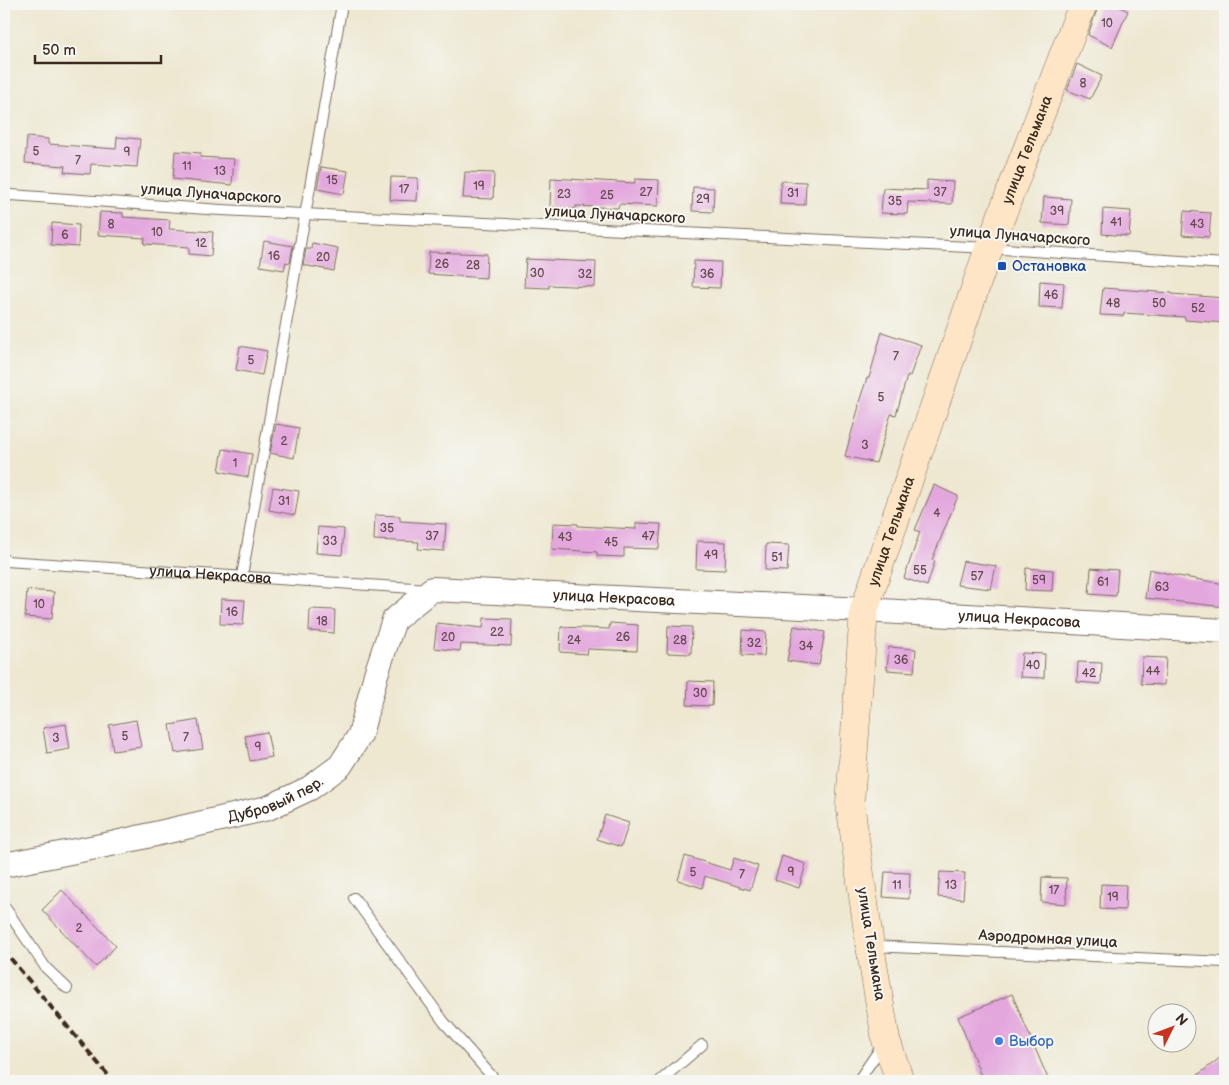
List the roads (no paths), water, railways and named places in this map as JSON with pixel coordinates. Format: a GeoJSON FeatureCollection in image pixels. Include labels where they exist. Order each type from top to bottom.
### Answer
{"type":"FeatureCollection","features":[{"type":"Feature","properties":{"kind":"main road","name":"улица Тельмана"},"geometry":{"type":"LineString","coordinates":[[900,1081],[886,1040],[870,946],[850,802],[864,610],[989,248],[1083,4]]}},
{"type":"Feature","properties":{"kind":"street","name":"улица Некрасова"},"geometry":{"type":"LineString","coordinates":[[432,589],[864,610],[1225,631]]}},
{"type":"Feature","properties":{"kind":"street","name":"Дубровый пер."},"geometry":{"type":"LineString","coordinates":[[4,865],[116,843],[268,808],[310,788],[340,766],[360,735],[376,674],[394,620],[432,589]]}},
{"type":"Feature","properties":{"kind":"lane"},"geometry":{"type":"LineString","coordinates":[[242,576],[342,4]]}},
{"type":"Feature","properties":{"kind":"lane","name":"улица Луначарского"},"geometry":{"type":"LineString","coordinates":[[4,198],[11,195],[221,210],[989,248],[1225,264]]}},
{"type":"Feature","properties":{"kind":"lane","name":"улица Некрасова"},"geometry":{"type":"LineString","coordinates":[[4,559],[6,561],[432,589]]}},
{"type":"Feature","properties":{"kind":"lane"},"geometry":{"type":"LineString","coordinates":[[354,898],[444,1022],[496,1081]]}},
{"type":"Feature","properties":{"kind":"lane"},"geometry":{"type":"LineString","coordinates":[[4,906],[46,968],[67,988]]}},
{"type":"Feature","properties":{"kind":"lane","name":"Аэродромная улица"},"geometry":{"type":"LineString","coordinates":[[870,946],[1225,962]]}},
{"type":"Feature","properties":{"kind":"lane"},"geometry":{"type":"LineString","coordinates":[[858,1081],[886,1040]]}},
{"type":"Feature","properties":{"kind":"lane"},"geometry":{"type":"LineString","coordinates":[[660,1081],[702,1045]]}},
{"type":"Feature","properties":{"kind":"railway"},"geometry":{"type":"LineString","coordinates":[[4,948],[11,959],[113,1081]]}},
{"type":"Feature","properties":{"kind":"place","name":"Остановка"},"geometry":{"type":"Point","coordinates":[1002,266]}},
{"type":"Feature","properties":{"kind":"place","name":"Выбор"},"geometry":{"type":"Point","coordinates":[999,1041]}}]}
